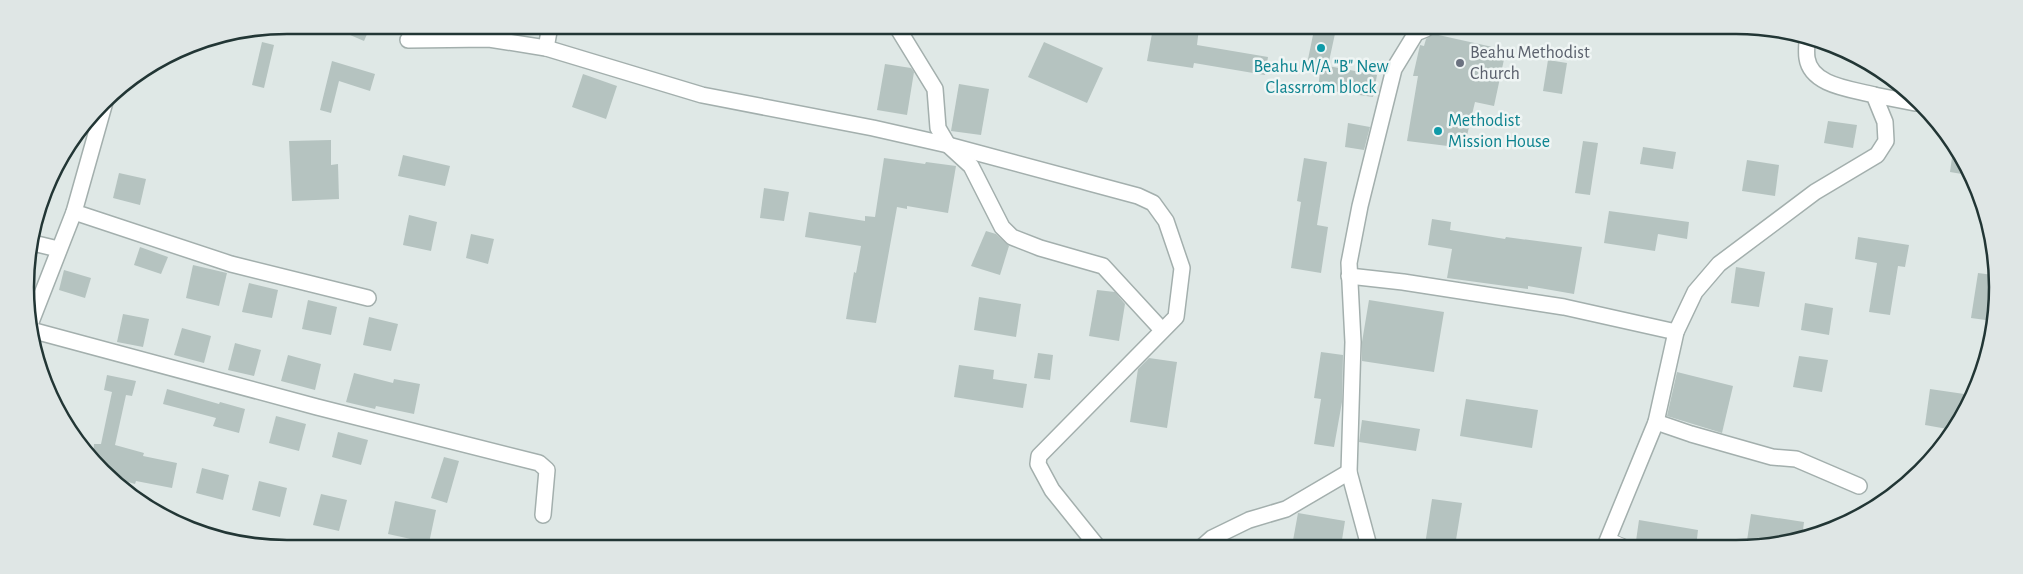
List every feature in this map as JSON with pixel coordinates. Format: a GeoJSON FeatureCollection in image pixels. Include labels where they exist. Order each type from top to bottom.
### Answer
{"type":"FeatureCollection","features":[{"type":"Feature","properties":{"kind":"street"},"geometry":{"type":"LineString","coordinates":[[546,48],[549,34]]}},
{"type":"Feature","properties":{"kind":"street"},"geometry":{"type":"LineString","coordinates":[[901,34],[935,89],[938,128],[948,145],[971,166],[1002,227],[1012,237],[1040,248],[1103,266],[1162,330]]}},
{"type":"Feature","properties":{"kind":"street"},"geometry":{"type":"LineString","coordinates":[[1367,540],[1349,472],[1353,342],[1348,276],[1349,263],[1360,206],[1394,69],[1415,34]]}},
{"type":"Feature","properties":{"kind":"street"},"geometry":{"type":"LineString","coordinates":[[408,40],[489,39],[546,48],[702,95],[873,128],[948,145],[1138,196],[1153,203],[1166,221],[1182,268],[1176,317],[1039,456],[1038,464],[1052,490],[1092,540]]}},
{"type":"Feature","properties":{"kind":"street"},"geometry":{"type":"LineString","coordinates":[[1807,44],[1807,60],[1814,74],[1829,83],[1908,102]]}},
{"type":"Feature","properties":{"kind":"street"},"geometry":{"type":"LineString","coordinates":[[1608,540],[1656,422],[1676,332],[1694,292],[1719,264],[1815,192],[1878,155],[1886,141],[1885,122],[1874,95]]}},
{"type":"Feature","properties":{"kind":"street"},"geometry":{"type":"LineString","coordinates":[[35,311],[74,212],[101,115]]}},
{"type":"Feature","properties":{"kind":"street"},"geometry":{"type":"LineString","coordinates":[[74,212],[231,264],[368,298]]}},
{"type":"Feature","properties":{"kind":"street"},"geometry":{"type":"LineString","coordinates":[[38,244],[58,249]]}},
{"type":"Feature","properties":{"kind":"street"},"geometry":{"type":"LineString","coordinates":[[1348,276],[1404,282],[1564,307],[1676,332]]}},
{"type":"Feature","properties":{"kind":"street"},"geometry":{"type":"LineString","coordinates":[[38,332],[307,405],[539,463],[548,470],[543,515]]}},
{"type":"Feature","properties":{"kind":"street"},"geometry":{"type":"LineString","coordinates":[[1656,422],[1772,457],[1796,460],[1859,486]]}},
{"type":"Feature","properties":{"kind":"street"},"geometry":{"type":"LineString","coordinates":[[1210,540],[1249,520],[1286,509],[1349,472]]}},
{"type":"Feature","properties":{"kind":"building"},"geometry":{"type":"Polygon","coordinates":[[[348,34],[367,34],[364,41],[348,34]]]}},
{"type":"Feature","properties":{"kind":"building"},"geometry":{"type":"Polygon","coordinates":[[[1152,34],[1198,34],[1197,45],[1268,57],[1265,75],[1194,63],[1193,68],[1147,61],[1152,34]]]}},
{"type":"Feature","properties":{"kind":"building","name":"Beahu M/A \"B\" New Classrrom block"},"geometry":{"type":"Polygon","coordinates":[[[1313,34],[1335,34],[1328,66],[1377,75],[1373,97],[1318,89],[1320,72],[1306,69],[1313,34]]]}},
{"type":"Feature","properties":{"kind":"building","name":"Beahu Methodist Church"},"geometry":{"type":"Polygon","coordinates":[[[1434,34],[1506,50],[1494,106],[1475,102],[1464,148],[1407,141],[1418,76],[1413,76],[1420,45],[1424,46],[1426,39],[1434,34]]]}},
{"type":"Feature","properties":{"kind":"building"},"geometry":{"type":"Polygon","coordinates":[[[262,42],[274,45],[264,88],[252,85],[262,42]]]}},
{"type":"Feature","properties":{"kind":"building"},"geometry":{"type":"Polygon","coordinates":[[[1044,42],[1103,68],[1087,103],[1028,77],[1044,42]]]}},
{"type":"Feature","properties":{"kind":"building"},"geometry":{"type":"Polygon","coordinates":[[[1548,60],[1567,63],[1562,94],[1543,91],[1548,60]]]}},
{"type":"Feature","properties":{"kind":"building"},"geometry":{"type":"Polygon","coordinates":[[[332,61],[375,74],[370,91],[339,81],[331,113],[320,110],[332,61]]]}},
{"type":"Feature","properties":{"kind":"building"},"geometry":{"type":"Polygon","coordinates":[[[885,64],[911,68],[914,72],[907,115],[877,110],[885,64]]]}},
{"type":"Feature","properties":{"kind":"building"},"geometry":{"type":"Polygon","coordinates":[[[583,74],[617,86],[606,119],[572,107],[583,74]]]}},
{"type":"Feature","properties":{"kind":"building"},"geometry":{"type":"Polygon","coordinates":[[[959,84],[989,89],[981,135],[951,131],[959,84]]]}},
{"type":"Feature","properties":{"kind":"building"},"geometry":{"type":"Polygon","coordinates":[[[1828,121],[1857,125],[1853,148],[1824,143],[1828,121]]]}},
{"type":"Feature","properties":{"kind":"building"},"geometry":{"type":"Polygon","coordinates":[[[1348,123],[1370,127],[1364,150],[1345,147],[1348,123]]]}},
{"type":"Feature","properties":{"kind":"building"},"geometry":{"type":"Polygon","coordinates":[[[331,140],[331,165],[338,164],[339,199],[292,201],[289,141],[331,140]]]}},
{"type":"Feature","properties":{"kind":"building"},"geometry":{"type":"Polygon","coordinates":[[[1583,141],[1598,143],[1590,195],[1575,193],[1583,141]]]}},
{"type":"Feature","properties":{"kind":"building"},"geometry":{"type":"Polygon","coordinates":[[[1643,147],[1676,152],[1673,169],[1640,164],[1643,147]]]}},
{"type":"Feature","properties":{"kind":"building"},"geometry":{"type":"Polygon","coordinates":[[[403,155],[450,166],[445,186],[398,176],[403,155]]]}},
{"type":"Feature","properties":{"kind":"building"},"geometry":{"type":"Polygon","coordinates":[[[1952,155],[1963,174],[1950,172],[1952,155]]]}},
{"type":"Feature","properties":{"kind":"building"},"geometry":{"type":"Polygon","coordinates":[[[884,158],[956,166],[948,213],[907,206],[907,209],[897,207],[876,323],[846,319],[854,272],[856,273],[861,246],[805,237],[809,212],[865,221],[865,216],[875,217],[884,158]]]}},
{"type":"Feature","properties":{"kind":"building"},"geometry":{"type":"Polygon","coordinates":[[[1304,158],[1327,162],[1317,225],[1328,227],[1321,273],[1291,268],[1301,202],[1297,201],[1304,158]]]}},
{"type":"Feature","properties":{"kind":"building"},"geometry":{"type":"Polygon","coordinates":[[[1747,160],[1779,165],[1775,196],[1742,191],[1747,160]]]}},
{"type":"Feature","properties":{"kind":"building"},"geometry":{"type":"Polygon","coordinates":[[[119,173],[146,179],[140,205],[113,198],[119,173]]]}},
{"type":"Feature","properties":{"kind":"building"},"geometry":{"type":"Polygon","coordinates":[[[764,188],[789,192],[784,221],[760,218],[764,188]]]}},
{"type":"Feature","properties":{"kind":"building"},"geometry":{"type":"Polygon","coordinates":[[[1609,211],[1689,222],[1687,239],[1658,234],[1655,251],[1604,243],[1609,211]]]}},
{"type":"Feature","properties":{"kind":"building"},"geometry":{"type":"Polygon","coordinates":[[[409,215],[437,222],[431,251],[403,245],[409,215]]]}},
{"type":"Feature","properties":{"kind":"building"},"geometry":{"type":"Polygon","coordinates":[[[1432,219],[1451,222],[1450,230],[1505,239],[1506,237],[1582,247],[1574,294],[1528,286],[1528,289],[1447,278],[1452,249],[1428,245],[1432,219]]]}},
{"type":"Feature","properties":{"kind":"building"},"geometry":{"type":"Polygon","coordinates":[[[986,231],[996,234],[1009,246],[1000,275],[971,266],[986,231]]]}},
{"type":"Feature","properties":{"kind":"building"},"geometry":{"type":"Polygon","coordinates":[[[471,234],[494,239],[488,264],[466,258],[471,234]]]}},
{"type":"Feature","properties":{"kind":"building"},"geometry":{"type":"Polygon","coordinates":[[[1858,237],[1909,245],[1905,267],[1898,266],[1890,315],[1869,312],[1877,263],[1855,259],[1858,237]]]}},
{"type":"Feature","properties":{"kind":"building"},"geometry":{"type":"Polygon","coordinates":[[[140,247],[168,257],[161,274],[134,265],[140,247]]]}},
{"type":"Feature","properties":{"kind":"building"},"geometry":{"type":"Polygon","coordinates":[[[193,265],[227,273],[219,306],[186,298],[193,265]]]}},
{"type":"Feature","properties":{"kind":"building"},"geometry":{"type":"Polygon","coordinates":[[[1736,267],[1765,272],[1759,307],[1731,303],[1736,267]]]}},
{"type":"Feature","properties":{"kind":"building"},"geometry":{"type":"Polygon","coordinates":[[[64,270],[91,278],[85,298],[59,290],[64,270]]]}},
{"type":"Feature","properties":{"kind":"building"},"geometry":{"type":"Polygon","coordinates":[[[1978,273],[1989,274],[1987,320],[1971,318],[1978,273]]]}},
{"type":"Feature","properties":{"kind":"building"},"geometry":{"type":"Polygon","coordinates":[[[249,283],[278,290],[272,318],[242,312],[249,283]]]}},
{"type":"Feature","properties":{"kind":"building"},"geometry":{"type":"Polygon","coordinates":[[[1097,290],[1115,292],[1125,304],[1119,341],[1089,336],[1097,290]]]}},
{"type":"Feature","properties":{"kind":"building"},"geometry":{"type":"Polygon","coordinates":[[[979,297],[1021,304],[1016,337],[974,330],[979,297]]]}},
{"type":"Feature","properties":{"kind":"building"},"geometry":{"type":"Polygon","coordinates":[[[308,300],[337,307],[331,335],[302,329],[308,300]]]}},
{"type":"Feature","properties":{"kind":"building"},"geometry":{"type":"Polygon","coordinates":[[[1369,300],[1444,312],[1434,372],[1362,361],[1362,342],[1369,300]]]}},
{"type":"Feature","properties":{"kind":"building"},"geometry":{"type":"Polygon","coordinates":[[[1805,303],[1833,308],[1829,335],[1801,330],[1805,303]]]}},
{"type":"Feature","properties":{"kind":"building"},"geometry":{"type":"Polygon","coordinates":[[[123,314],[149,319],[143,347],[117,342],[123,314]]]}},
{"type":"Feature","properties":{"kind":"building"},"geometry":{"type":"Polygon","coordinates":[[[369,317],[398,324],[391,351],[363,345],[369,317]]]}},
{"type":"Feature","properties":{"kind":"building"},"geometry":{"type":"Polygon","coordinates":[[[182,328],[211,336],[204,363],[174,355],[182,328]]]}},
{"type":"Feature","properties":{"kind":"building"},"geometry":{"type":"Polygon","coordinates":[[[235,343],[261,350],[254,376],[228,370],[235,343]]]}},
{"type":"Feature","properties":{"kind":"building"},"geometry":{"type":"Polygon","coordinates":[[[1321,352],[1343,355],[1342,402],[1334,447],[1314,444],[1321,399],[1314,398],[1321,352]]]}},
{"type":"Feature","properties":{"kind":"building"},"geometry":{"type":"Polygon","coordinates":[[[1038,353],[1053,355],[1050,380],[1034,378],[1038,353]]]}},
{"type":"Feature","properties":{"kind":"building"},"geometry":{"type":"Polygon","coordinates":[[[288,355],[321,364],[315,390],[281,381],[288,355]]]}},
{"type":"Feature","properties":{"kind":"building"},"geometry":{"type":"Polygon","coordinates":[[[1799,356],[1828,360],[1822,392],[1793,387],[1799,356]]]}},
{"type":"Feature","properties":{"kind":"building"},"geometry":{"type":"Polygon","coordinates":[[[1149,358],[1177,362],[1167,428],[1130,422],[1138,369],[1149,358]]]}},
{"type":"Feature","properties":{"kind":"building"},"geometry":{"type":"Polygon","coordinates":[[[959,365],[994,370],[993,379],[1027,384],[1023,408],[954,397],[959,365]]]}},
{"type":"Feature","properties":{"kind":"building"},"geometry":{"type":"Polygon","coordinates":[[[1677,372],[1733,386],[1722,433],[1667,416],[1677,372]]]}},
{"type":"Feature","properties":{"kind":"building"},"geometry":{"type":"Polygon","coordinates":[[[354,373],[393,383],[394,379],[420,384],[414,414],[376,406],[375,409],[346,402],[354,373]]]}},
{"type":"Feature","properties":{"kind":"building"},"geometry":{"type":"Polygon","coordinates":[[[107,375],[136,381],[132,396],[126,395],[115,445],[144,453],[143,456],[177,463],[172,488],[136,481],[135,484],[125,481],[94,450],[94,444],[101,444],[112,392],[104,390],[107,375]]]}},
{"type":"Feature","properties":{"kind":"building"},"geometry":{"type":"Polygon","coordinates":[[[167,389],[219,404],[220,402],[245,409],[239,433],[213,426],[216,418],[163,404],[167,389]]]}},
{"type":"Feature","properties":{"kind":"building"},"geometry":{"type":"Polygon","coordinates":[[[1930,389],[1965,394],[1946,429],[1925,425],[1930,389]]]}},
{"type":"Feature","properties":{"kind":"building"},"geometry":{"type":"Polygon","coordinates":[[[1466,399],[1538,410],[1532,448],[1460,436],[1466,399]]]}},
{"type":"Feature","properties":{"kind":"building"},"geometry":{"type":"Polygon","coordinates":[[[276,416],[306,424],[299,451],[269,443],[276,416]]]}},
{"type":"Feature","properties":{"kind":"building"},"geometry":{"type":"Polygon","coordinates":[[[1362,420],[1420,429],[1416,451],[1359,442],[1362,420]]]}},
{"type":"Feature","properties":{"kind":"building"},"geometry":{"type":"Polygon","coordinates":[[[338,432],[368,440],[361,465],[332,457],[338,432]]]}},
{"type":"Feature","properties":{"kind":"building"},"geometry":{"type":"Polygon","coordinates":[[[444,457],[459,461],[447,503],[431,498],[444,457]]]}},
{"type":"Feature","properties":{"kind":"building"},"geometry":{"type":"Polygon","coordinates":[[[202,468],[229,475],[223,500],[196,493],[202,468]]]}},
{"type":"Feature","properties":{"kind":"building"},"geometry":{"type":"Polygon","coordinates":[[[259,481],[287,488],[280,517],[252,510],[259,481]]]}},
{"type":"Feature","properties":{"kind":"building"},"geometry":{"type":"Polygon","coordinates":[[[321,494],[347,500],[339,531],[313,525],[321,494]]]}},
{"type":"Feature","properties":{"kind":"building"},"geometry":{"type":"Polygon","coordinates":[[[1432,499],[1462,503],[1456,540],[1426,540],[1432,499]]]}},
{"type":"Feature","properties":{"kind":"building"},"geometry":{"type":"Polygon","coordinates":[[[395,501],[436,510],[430,540],[415,540],[388,534],[395,501]]]}},
{"type":"Feature","properties":{"kind":"building"},"geometry":{"type":"Polygon","coordinates":[[[1298,513],[1345,521],[1342,540],[1293,540],[1298,513]]]}},
{"type":"Feature","properties":{"kind":"building"},"geometry":{"type":"Polygon","coordinates":[[[1751,514],[1804,522],[1802,532],[1747,540],[1751,514]]]}},
{"type":"Feature","properties":{"kind":"building"},"geometry":{"type":"Polygon","coordinates":[[[1639,520],[1698,530],[1697,540],[1636,540],[1639,520]]]}},
{"type":"Feature","properties":{"kind":"place","name":"Beahu M/A \"B\" New Classrrom block"},"geometry":{"type":"Point","coordinates":[1321,48]}},
{"type":"Feature","properties":{"kind":"place","name":"Beahu Methodist Church"},"geometry":{"type":"Point","coordinates":[1460,63]}},
{"type":"Feature","properties":{"kind":"place","name":"Methodist Mission House"},"geometry":{"type":"Point","coordinates":[1438,131]}}]}
